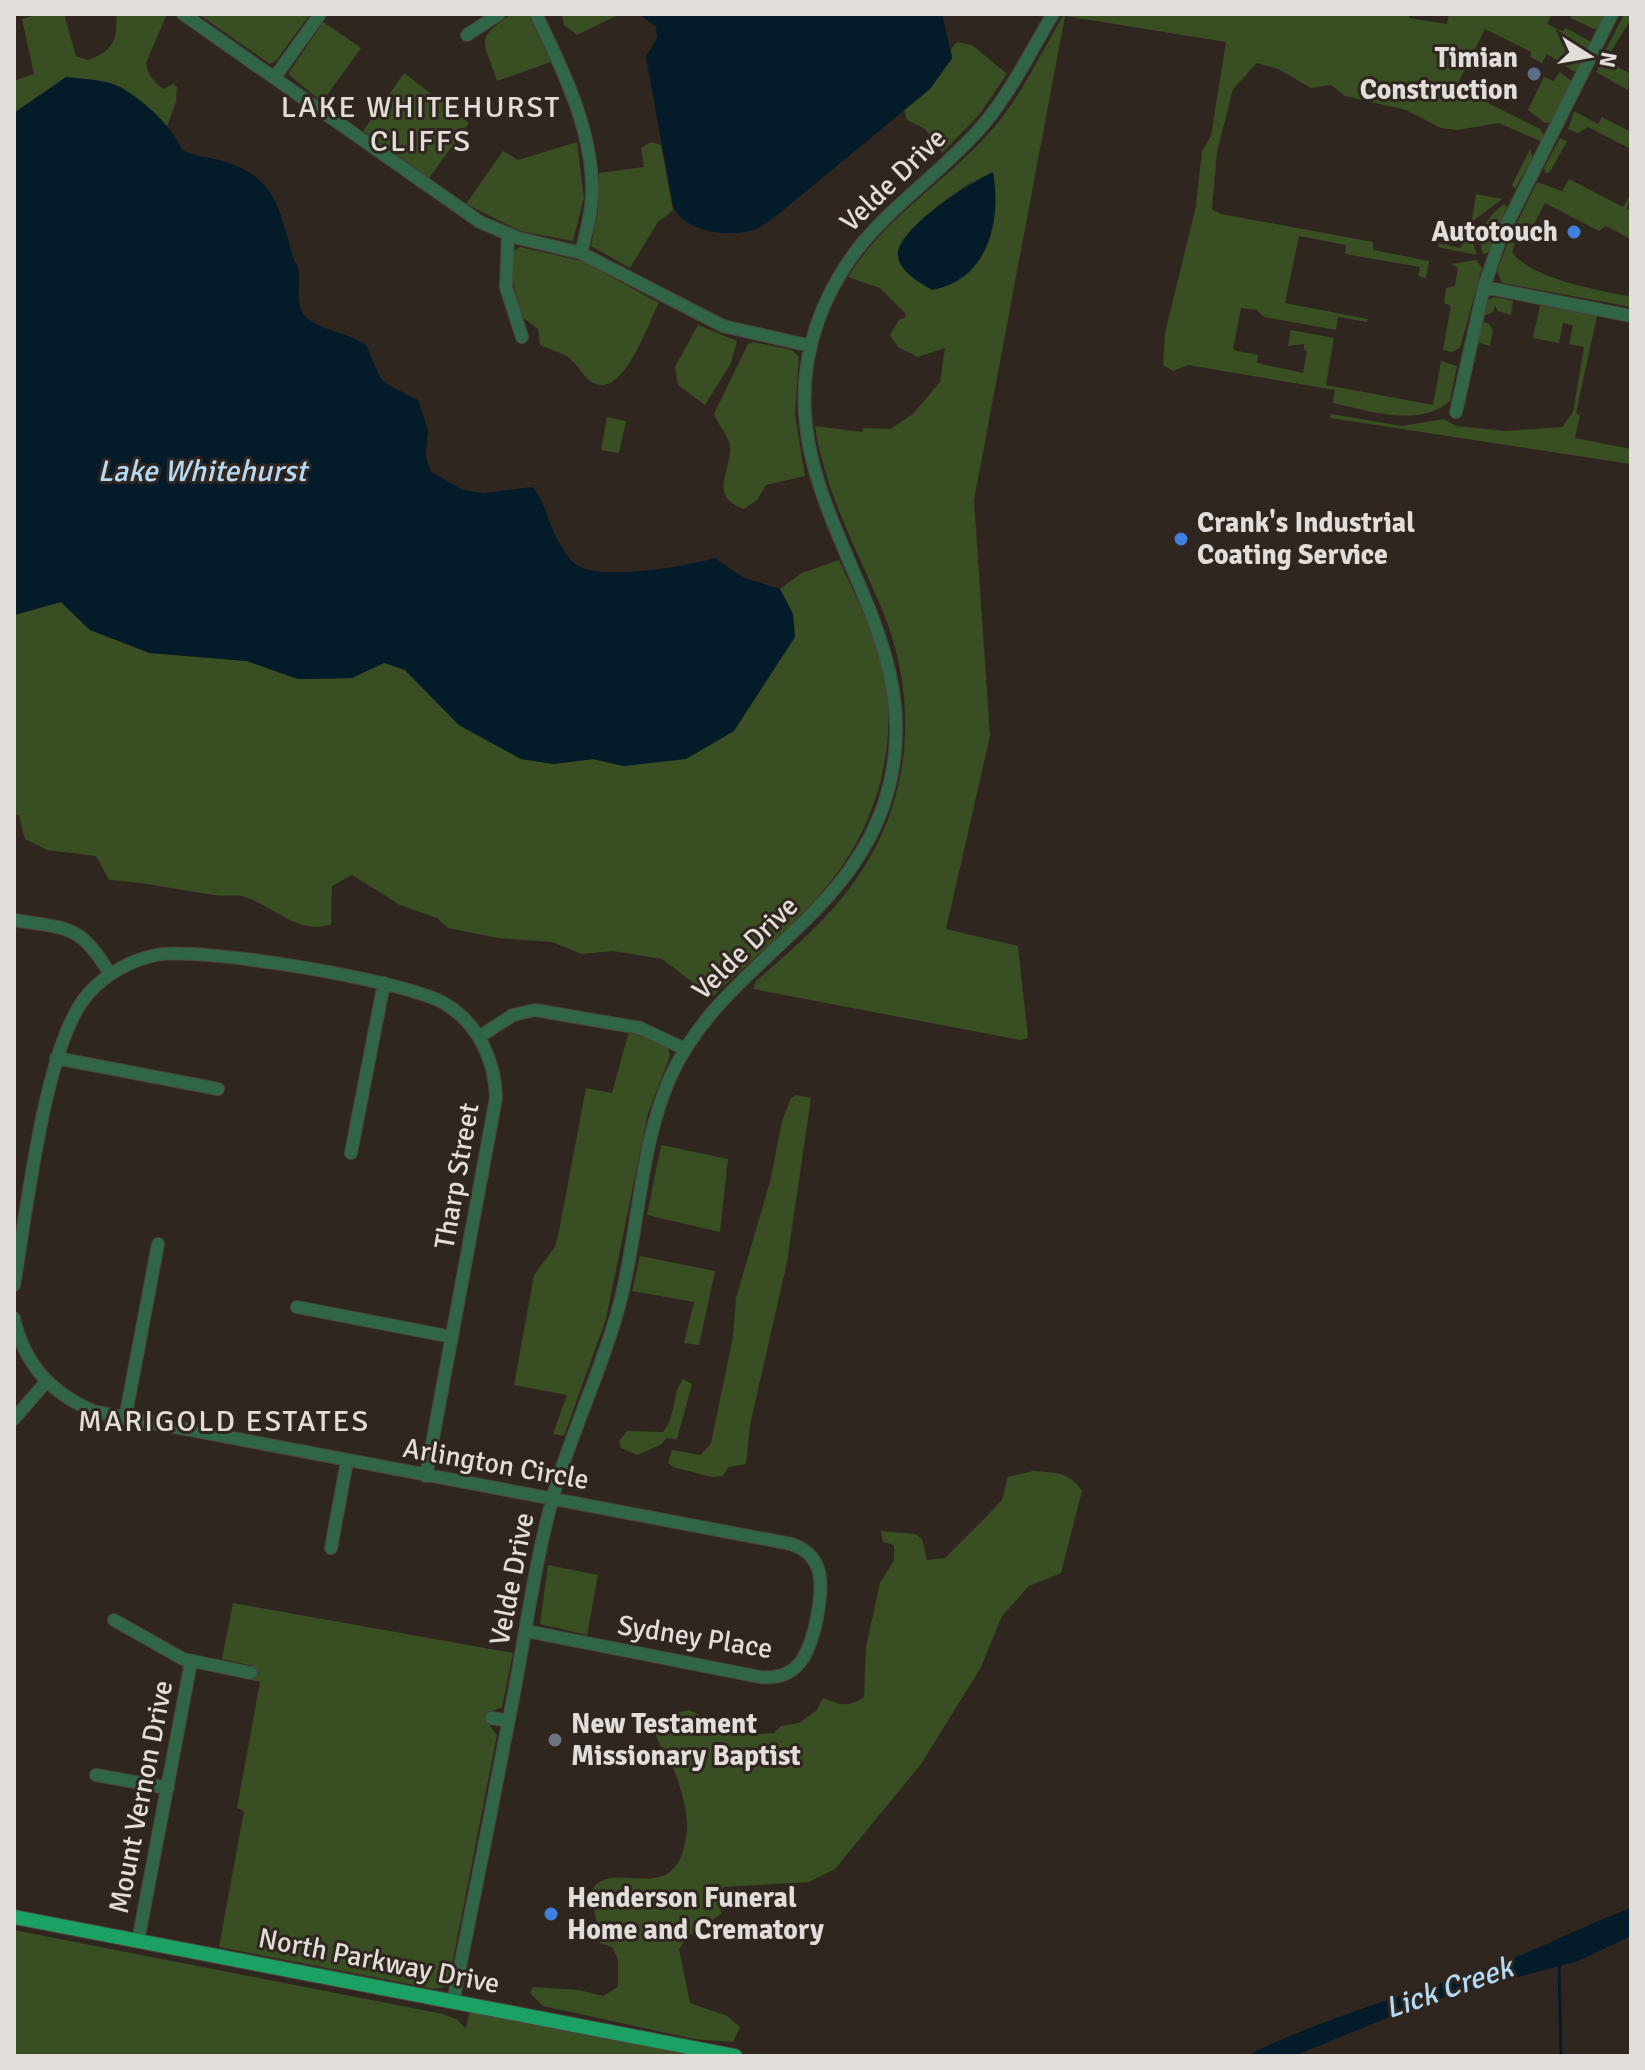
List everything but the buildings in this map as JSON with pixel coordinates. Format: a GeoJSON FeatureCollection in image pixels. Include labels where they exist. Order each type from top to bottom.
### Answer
{"type":"FeatureCollection","features":[{"type":"Feature","properties":{"kind":"main road","name":"North Parkway Drive"},"geometry":{"type":"LineString","coordinates":[[14,1917],[735,2056]]}},
{"type":"Feature","properties":{"kind":"street"},"geometry":{"type":"LineString","coordinates":[[183,14],[471,217],[508,235],[581,253],[701,317],[738,330],[811,346]]}},
{"type":"Feature","properties":{"kind":"street"},"geometry":{"type":"LineString","coordinates":[[275,77],[320,14]]}},
{"type":"Feature","properties":{"kind":"street"},"geometry":{"type":"LineString","coordinates":[[467,35],[499,14]]}},
{"type":"Feature","properties":{"kind":"street"},"geometry":{"type":"LineString","coordinates":[[536,14],[563,74],[585,141],[592,189],[581,253]]}},
{"type":"Feature","properties":{"kind":"street","name":"Velde Drive"},"geometry":{"type":"LineString","coordinates":[[453,2002],[553,1500],[616,1318],[657,1117],[670,1078],[685,1049],[718,1005],[815,914],[851,871],[880,815],[893,771],[897,722],[890,663],[880,630],[824,504],[808,448],[804,404],[811,346],[833,286],[856,248],[893,207],[976,133],[1003,97],[1053,14]]}},
{"type":"Feature","properties":{"kind":"street"},"geometry":{"type":"LineString","coordinates":[[1456,412],[1484,287],[1516,200],[1612,14]]}},
{"type":"Feature","properties":{"kind":"street"},"geometry":{"type":"LineString","coordinates":[[508,235],[506,287],[522,337]]}},
{"type":"Feature","properties":{"kind":"street"},"geometry":{"type":"LineString","coordinates":[[1484,287],[1631,316]]}},
{"type":"Feature","properties":{"kind":"street"},"geometry":{"type":"LineString","coordinates":[[14,920],[79,934],[93,946],[110,974],[91,990],[74,1013],[56,1058],[20,1210],[14,1285]]}},
{"type":"Feature","properties":{"kind":"street","name":"Tharp Street"},"geometry":{"type":"LineString","coordinates":[[110,974],[145,958],[185,952],[384,983],[434,997],[457,1013],[479,1037],[492,1068],[495,1109],[426,1476]]}},
{"type":"Feature","properties":{"kind":"street"},"geometry":{"type":"LineString","coordinates":[[351,1153],[384,983]]}},
{"type":"Feature","properties":{"kind":"street"},"geometry":{"type":"LineString","coordinates":[[479,1037],[513,1015],[535,1010],[640,1028],[685,1049]]}},
{"type":"Feature","properties":{"kind":"street"},"geometry":{"type":"LineString","coordinates":[[56,1058],[218,1089]]}},
{"type":"Feature","properties":{"kind":"street"},"geometry":{"type":"LineString","coordinates":[[125,1419],[158,1244]]}},
{"type":"Feature","properties":{"kind":"street"},"geometry":{"type":"LineString","coordinates":[[297,1307],[452,1337]]}},
{"type":"Feature","properties":{"kind":"street","name":"Arlington Circle"},"geometry":{"type":"LineString","coordinates":[[14,1318],[28,1357],[46,1382],[81,1406],[125,1419],[791,1544],[804,1550],[816,1562]]}},
{"type":"Feature","properties":{"kind":"street"},"geometry":{"type":"LineString","coordinates":[[14,1419],[46,1382]]}},
{"type":"Feature","properties":{"kind":"street"},"geometry":{"type":"LineString","coordinates":[[331,1548],[347,1461]]}},
{"type":"Feature","properties":{"kind":"street"},"geometry":{"type":"LineString","coordinates":[[816,1562],[827,1554]]}},
{"type":"Feature","properties":{"kind":"street","name":"Sydney Place"},"geometry":{"type":"LineString","coordinates":[[526,1631],[773,1677],[786,1674],[802,1662],[809,1650],[822,1581],[816,1562]]}},
{"type":"Feature","properties":{"kind":"street"},"geometry":{"type":"LineString","coordinates":[[114,1620],[191,1662],[251,1673]]}},
{"type":"Feature","properties":{"kind":"street","name":"Mount Vernon Drive"},"geometry":{"type":"LineString","coordinates":[[138,1941],[191,1662]]}},
{"type":"Feature","properties":{"kind":"street"},"geometry":{"type":"LineString","coordinates":[[492,1718],[508,1721]]}},
{"type":"Feature","properties":{"kind":"street"},"geometry":{"type":"LineString","coordinates":[[96,1775],[168,1788]]}},
{"type":"Feature","properties":{"kind":"green space"},"geometry":{"type":"Polygon","coordinates":[[[39,14],[64,14],[76,56],[87,60],[103,53],[112,43],[116,14],[167,14],[146,63],[160,87],[164,89],[173,84],[177,87],[176,102],[167,126],[132,96],[112,86],[67,77],[14,113],[14,81],[34,74],[22,19],[39,14]]]}},
{"type":"Feature","properties":{"kind":"green space"},"geometry":{"type":"Polygon","coordinates":[[[198,14],[310,14],[276,61],[270,64],[198,14]]]}},
{"type":"Feature","properties":{"kind":"green space"},"geometry":{"type":"Polygon","coordinates":[[[512,14],[528,14],[551,62],[497,81],[485,42],[491,30],[512,14]]]}},
{"type":"Feature","properties":{"kind":"green space"},"geometry":{"type":"Polygon","coordinates":[[[562,14],[620,14],[577,35],[564,25],[562,14]]]}},
{"type":"Feature","properties":{"kind":"green space"},"geometry":{"type":"Polygon","coordinates":[[[1064,14],[1409,14],[1409,18],[1447,24],[1449,14],[1552,14],[1547,24],[1562,31],[1566,28],[1593,43],[1578,71],[1573,71],[1547,54],[1542,63],[1530,57],[1531,52],[1485,29],[1456,87],[1540,129],[1544,135],[1542,142],[1499,123],[1457,130],[1441,128],[1406,110],[1345,96],[1331,85],[1311,88],[1278,69],[1257,63],[1233,89],[1217,152],[1212,209],[1221,214],[1373,242],[1373,250],[1429,261],[1426,278],[1418,276],[1420,267],[1345,254],[1346,245],[1299,236],[1285,303],[1368,319],[1367,322],[1338,317],[1336,330],[1264,317],[1257,310],[1241,308],[1233,350],[1258,355],[1257,363],[1303,373],[1307,351],[1304,344],[1288,346],[1291,330],[1334,338],[1326,385],[1433,405],[1441,361],[1457,366],[1450,401],[1438,409],[1409,416],[1333,403],[1335,390],[1188,365],[1173,371],[1163,365],[1165,333],[1196,206],[1202,151],[1211,136],[1226,42],[1065,16],[974,500],[990,736],[946,929],[1018,946],[1028,1038],[1020,1040],[753,989],[756,981],[830,912],[871,855],[887,823],[904,754],[902,684],[895,649],[884,614],[834,499],[815,426],[862,432],[863,428],[890,429],[913,414],[940,382],[945,348],[918,357],[898,347],[890,335],[899,320],[906,317],[905,313],[880,288],[848,277],[896,219],[971,151],[1000,120],[1064,14]],[[974,180],[918,223],[898,254],[974,180]]]}},
{"type":"Feature","properties":{"kind":"green space"},"geometry":{"type":"Polygon","coordinates":[[[1572,14],[1608,14],[1599,31],[1570,18],[1572,14]]]}},
{"type":"Feature","properties":{"kind":"green space"},"geometry":{"type":"Polygon","coordinates":[[[1624,14],[1631,14],[1631,19],[1610,53],[1606,49],[1624,14]]]}},
{"type":"Feature","properties":{"kind":"green space"},"geometry":{"type":"Polygon","coordinates":[[[323,22],[361,48],[322,102],[288,74],[323,22]]]}},
{"type":"Feature","properties":{"kind":"green space"},"geometry":{"type":"Polygon","coordinates":[[[957,42],[972,45],[1007,74],[979,115],[942,153],[925,129],[907,120],[904,110],[930,89],[952,58],[951,49],[957,42]]]}},
{"type":"Feature","properties":{"kind":"green space"},"geometry":{"type":"Polygon","coordinates":[[[1603,59],[1629,73],[1628,90],[1596,72],[1603,59]]]}},
{"type":"Feature","properties":{"kind":"green space"},"geometry":{"type":"Polygon","coordinates":[[[1560,72],[1573,82],[1552,122],[1545,123],[1528,110],[1544,77],[1553,81],[1560,72]]]}},
{"type":"Feature","properties":{"kind":"green space"},"geometry":{"type":"Polygon","coordinates":[[[404,73],[469,123],[429,178],[363,131],[404,73]]]}},
{"type":"Feature","properties":{"kind":"green space"},"geometry":{"type":"Polygon","coordinates":[[[1574,111],[1598,124],[1602,117],[1631,132],[1631,149],[1588,127],[1578,133],[1568,129],[1574,111]]]}},
{"type":"Feature","properties":{"kind":"green space"},"geometry":{"type":"Polygon","coordinates":[[[1560,138],[1567,141],[1550,172],[1546,173],[1544,168],[1560,138]]]}},
{"type":"Feature","properties":{"kind":"green space"},"geometry":{"type":"Polygon","coordinates":[[[577,142],[584,198],[573,241],[520,231],[466,204],[503,151],[518,160],[577,142]]]}},
{"type":"Feature","properties":{"kind":"green space"},"geometry":{"type":"Polygon","coordinates":[[[651,142],[661,145],[673,210],[658,222],[630,268],[591,246],[598,211],[599,173],[644,167],[641,148],[651,142]]]}},
{"type":"Feature","properties":{"kind":"green space"},"geometry":{"type":"Polygon","coordinates":[[[1530,149],[1533,158],[1515,189],[1512,185],[1530,149]]]}},
{"type":"Feature","properties":{"kind":"green space"},"geometry":{"type":"Polygon","coordinates":[[[1569,179],[1623,207],[1631,194],[1627,209],[1631,212],[1631,239],[1606,226],[1599,231],[1545,203],[1528,235],[1518,236],[1513,231],[1537,182],[1562,191],[1569,179]]]}},
{"type":"Feature","properties":{"kind":"green space"},"geometry":{"type":"Polygon","coordinates":[[[1476,194],[1502,199],[1473,221],[1472,220],[1476,194]]]}},
{"type":"Feature","properties":{"kind":"green space"},"geometry":{"type":"Polygon","coordinates":[[[1504,204],[1507,207],[1488,252],[1483,254],[1481,239],[1484,226],[1504,204]]]}},
{"type":"Feature","properties":{"kind":"green space"},"geometry":{"type":"Polygon","coordinates":[[[1464,233],[1470,234],[1477,255],[1438,247],[1438,243],[1461,248],[1464,233]]]}},
{"type":"Feature","properties":{"kind":"green space"},"geometry":{"type":"Polygon","coordinates":[[[1508,242],[1515,243],[1512,252],[1521,261],[1548,276],[1628,296],[1631,289],[1631,307],[1502,283],[1497,271],[1508,242]]]}},
{"type":"Feature","properties":{"kind":"green space"},"geometry":{"type":"Polygon","coordinates":[[[520,247],[582,261],[659,303],[633,358],[612,382],[601,385],[589,380],[568,357],[540,345],[538,329],[522,317],[512,279],[512,252],[520,247]]]}},
{"type":"Feature","properties":{"kind":"green space"},"geometry":{"type":"Polygon","coordinates":[[[1476,260],[1482,268],[1460,348],[1452,352],[1443,350],[1451,306],[1444,303],[1446,288],[1455,286],[1458,268],[1451,264],[1476,260]]]}},
{"type":"Feature","properties":{"kind":"green space"},"geometry":{"type":"Polygon","coordinates":[[[1495,297],[1513,301],[1511,315],[1498,311],[1495,306],[1493,312],[1484,316],[1488,300],[1495,297]]]}},
{"type":"Feature","properties":{"kind":"green space"},"geometry":{"type":"Polygon","coordinates":[[[1540,305],[1597,316],[1576,413],[1580,415],[1575,438],[1631,449],[1631,464],[1330,418],[1331,414],[1402,426],[1444,419],[1456,426],[1506,431],[1562,427],[1573,412],[1584,347],[1569,344],[1573,325],[1563,323],[1559,343],[1533,338],[1540,305]]]}},
{"type":"Feature","properties":{"kind":"green space"},"geometry":{"type":"Polygon","coordinates":[[[1482,322],[1488,323],[1493,330],[1490,346],[1477,342],[1482,322]]]}},
{"type":"Feature","properties":{"kind":"green space"},"geometry":{"type":"Polygon","coordinates":[[[698,325],[737,341],[731,363],[705,405],[678,385],[675,367],[698,325]]]}},
{"type":"Feature","properties":{"kind":"green space"},"geometry":{"type":"Polygon","coordinates":[[[753,342],[792,350],[799,357],[795,414],[805,476],[766,485],[757,500],[744,509],[726,496],[724,480],[729,461],[729,442],[714,414],[748,344],[753,342]]]}},
{"type":"Feature","properties":{"kind":"green space"},"geometry":{"type":"Polygon","coordinates":[[[607,417],[626,421],[619,453],[601,450],[607,417]]]}},
{"type":"Feature","properties":{"kind":"green space"},"geometry":{"type":"Polygon","coordinates":[[[839,560],[870,630],[884,674],[888,730],[879,786],[858,839],[827,886],[786,929],[712,997],[662,959],[613,951],[582,954],[552,942],[498,938],[448,928],[437,918],[400,905],[352,875],[332,886],[331,924],[319,927],[297,923],[241,896],[218,896],[109,880],[96,856],[47,850],[25,839],[19,815],[14,814],[14,615],[61,602],[90,630],[150,653],[247,661],[298,679],[352,678],[384,662],[405,670],[459,725],[521,759],[554,764],[593,759],[624,766],[793,614],[780,589],[802,573],[839,560]]]}},
{"type":"Feature","properties":{"kind":"green space"},"geometry":{"type":"Polygon","coordinates":[[[629,1031],[668,1048],[670,1056],[648,1113],[606,1319],[564,1436],[553,1434],[567,1395],[514,1385],[534,1275],[555,1247],[558,1236],[586,1088],[612,1093],[629,1031]]]}},
{"type":"Feature","properties":{"kind":"green space"},"geometry":{"type":"Polygon","coordinates":[[[796,1095],[811,1098],[787,1262],[750,1425],[746,1464],[728,1467],[723,1476],[712,1477],[673,1467],[668,1463],[672,1450],[701,1455],[711,1443],[733,1337],[736,1298],[770,1182],[782,1121],[791,1098],[796,1095]]]}},
{"type":"Feature","properties":{"kind":"green space"},"geometry":{"type":"Polygon","coordinates":[[[661,1145],[728,1159],[720,1232],[647,1215],[661,1145]]]}},
{"type":"Feature","properties":{"kind":"green space"},"geometry":{"type":"Polygon","coordinates":[[[640,1256],[715,1271],[699,1345],[684,1343],[694,1302],[632,1291],[640,1256]]]}},
{"type":"Feature","properties":{"kind":"green space"},"geometry":{"type":"Polygon","coordinates":[[[683,1379],[692,1384],[677,1439],[667,1438],[660,1445],[637,1455],[621,1448],[619,1441],[627,1431],[663,1432],[683,1379]]]}},
{"type":"Feature","properties":{"kind":"green space"},"geometry":{"type":"Polygon","coordinates":[[[1033,1471],[1067,1476],[1082,1491],[1061,1573],[1029,1586],[1002,1616],[980,1669],[921,1764],[835,1869],[809,1882],[724,1887],[720,1892],[721,1914],[687,1937],[679,1949],[690,2003],[727,2016],[740,2027],[733,2042],[694,2039],[543,2006],[530,1993],[533,1987],[579,1990],[603,1996],[618,1987],[618,1959],[612,1947],[600,1943],[594,1909],[588,1897],[598,1883],[610,1878],[657,1878],[670,1872],[681,1857],[687,1831],[685,1805],[676,1775],[658,1741],[655,1728],[676,1713],[689,1710],[742,1735],[774,1733],[781,1726],[799,1723],[816,1711],[823,1698],[844,1704],[864,1697],[866,1647],[880,1583],[894,1560],[894,1545],[883,1542],[881,1531],[915,1534],[922,1539],[927,1560],[945,1558],[1002,1500],[1008,1477],[1033,1471]]]}},
{"type":"Feature","properties":{"kind":"green space"},"geometry":{"type":"Polygon","coordinates":[[[548,1565],[598,1575],[587,1635],[540,1624],[548,1565]]]}},
{"type":"Feature","properties":{"kind":"green space"},"geometry":{"type":"Polygon","coordinates":[[[233,1603],[513,1653],[502,1707],[493,1711],[490,1726],[497,1735],[448,1986],[435,1989],[219,1947],[244,1811],[237,1808],[260,1682],[251,1680],[253,1666],[222,1659],[233,1603]]]}},
{"type":"Feature","properties":{"kind":"green space"},"geometry":{"type":"Polygon","coordinates":[[[14,1930],[443,2014],[458,2020],[466,2029],[471,2005],[730,2056],[14,2056],[14,1930]]]}},
{"type":"Feature","properties":{"kind":"water"},"geometry":{"type":"Polygon","coordinates":[[[639,14],[942,14],[952,58],[930,89],[768,222],[750,231],[711,232],[688,222],[673,206],[646,57],[657,38],[656,27],[639,14]]]}},
{"type":"Feature","properties":{"kind":"water","name":"Lake Whitehurst"},"geometry":{"type":"Polygon","coordinates":[[[66,77],[110,83],[130,93],[162,121],[182,150],[238,167],[264,185],[279,210],[298,267],[302,313],[315,323],[366,345],[383,380],[418,400],[428,430],[426,457],[431,472],[463,490],[483,493],[532,487],[566,553],[574,563],[585,569],[601,572],[642,571],[715,558],[744,578],[780,589],[793,614],[795,637],[734,731],[686,759],[624,766],[593,759],[554,764],[521,759],[459,725],[405,670],[384,663],[352,678],[298,679],[247,661],[150,653],[90,630],[61,602],[14,615],[14,113],[66,77]]]}},
{"type":"Feature","properties":{"kind":"water"},"geometry":{"type":"Polygon","coordinates":[[[993,172],[995,210],[987,246],[966,274],[951,284],[932,290],[902,267],[898,256],[900,245],[908,233],[936,208],[993,172]]]}},
{"type":"Feature","properties":{"kind":"water","name":"Lick Creek"},"geometry":{"type":"Polygon","coordinates":[[[1631,1908],[1631,1936],[1578,1961],[1426,2002],[1294,2056],[1246,2056],[1329,2021],[1492,1966],[1631,1908]]]}},
{"type":"Feature","properties":{"kind":"waterway"},"geometry":{"type":"LineString","coordinates":[[1559,1964],[1561,2056]]}},
{"type":"Feature","properties":{"kind":"place","name":"Timian Construction"},"geometry":{"type":"Point","coordinates":[1534,74]}},
{"type":"Feature","properties":{"kind":"place","name":"Autotouch"},"geometry":{"type":"Point","coordinates":[1574,232]}},
{"type":"Feature","properties":{"kind":"place","name":"Crank's Industrial Coating Service"},"geometry":{"type":"Point","coordinates":[1181,539]}},
{"type":"Feature","properties":{"kind":"place","name":"New Testament Missionary Baptist"},"geometry":{"type":"Point","coordinates":[555,1740]}},
{"type":"Feature","properties":{"kind":"place","name":"Henderson Funeral Home and Crematory"},"geometry":{"type":"Point","coordinates":[551,1914]}},
{"type":"Feature","properties":{"kind":"district","name":"LAKE WHITEHURST CLIFFS"},"geometry":{"type":"Point","coordinates":[421,124]}},
{"type":"Feature","properties":{"kind":"district","name":"MARIGOLD ESTATES"},"geometry":{"type":"Point","coordinates":[224,1421]}}]}
